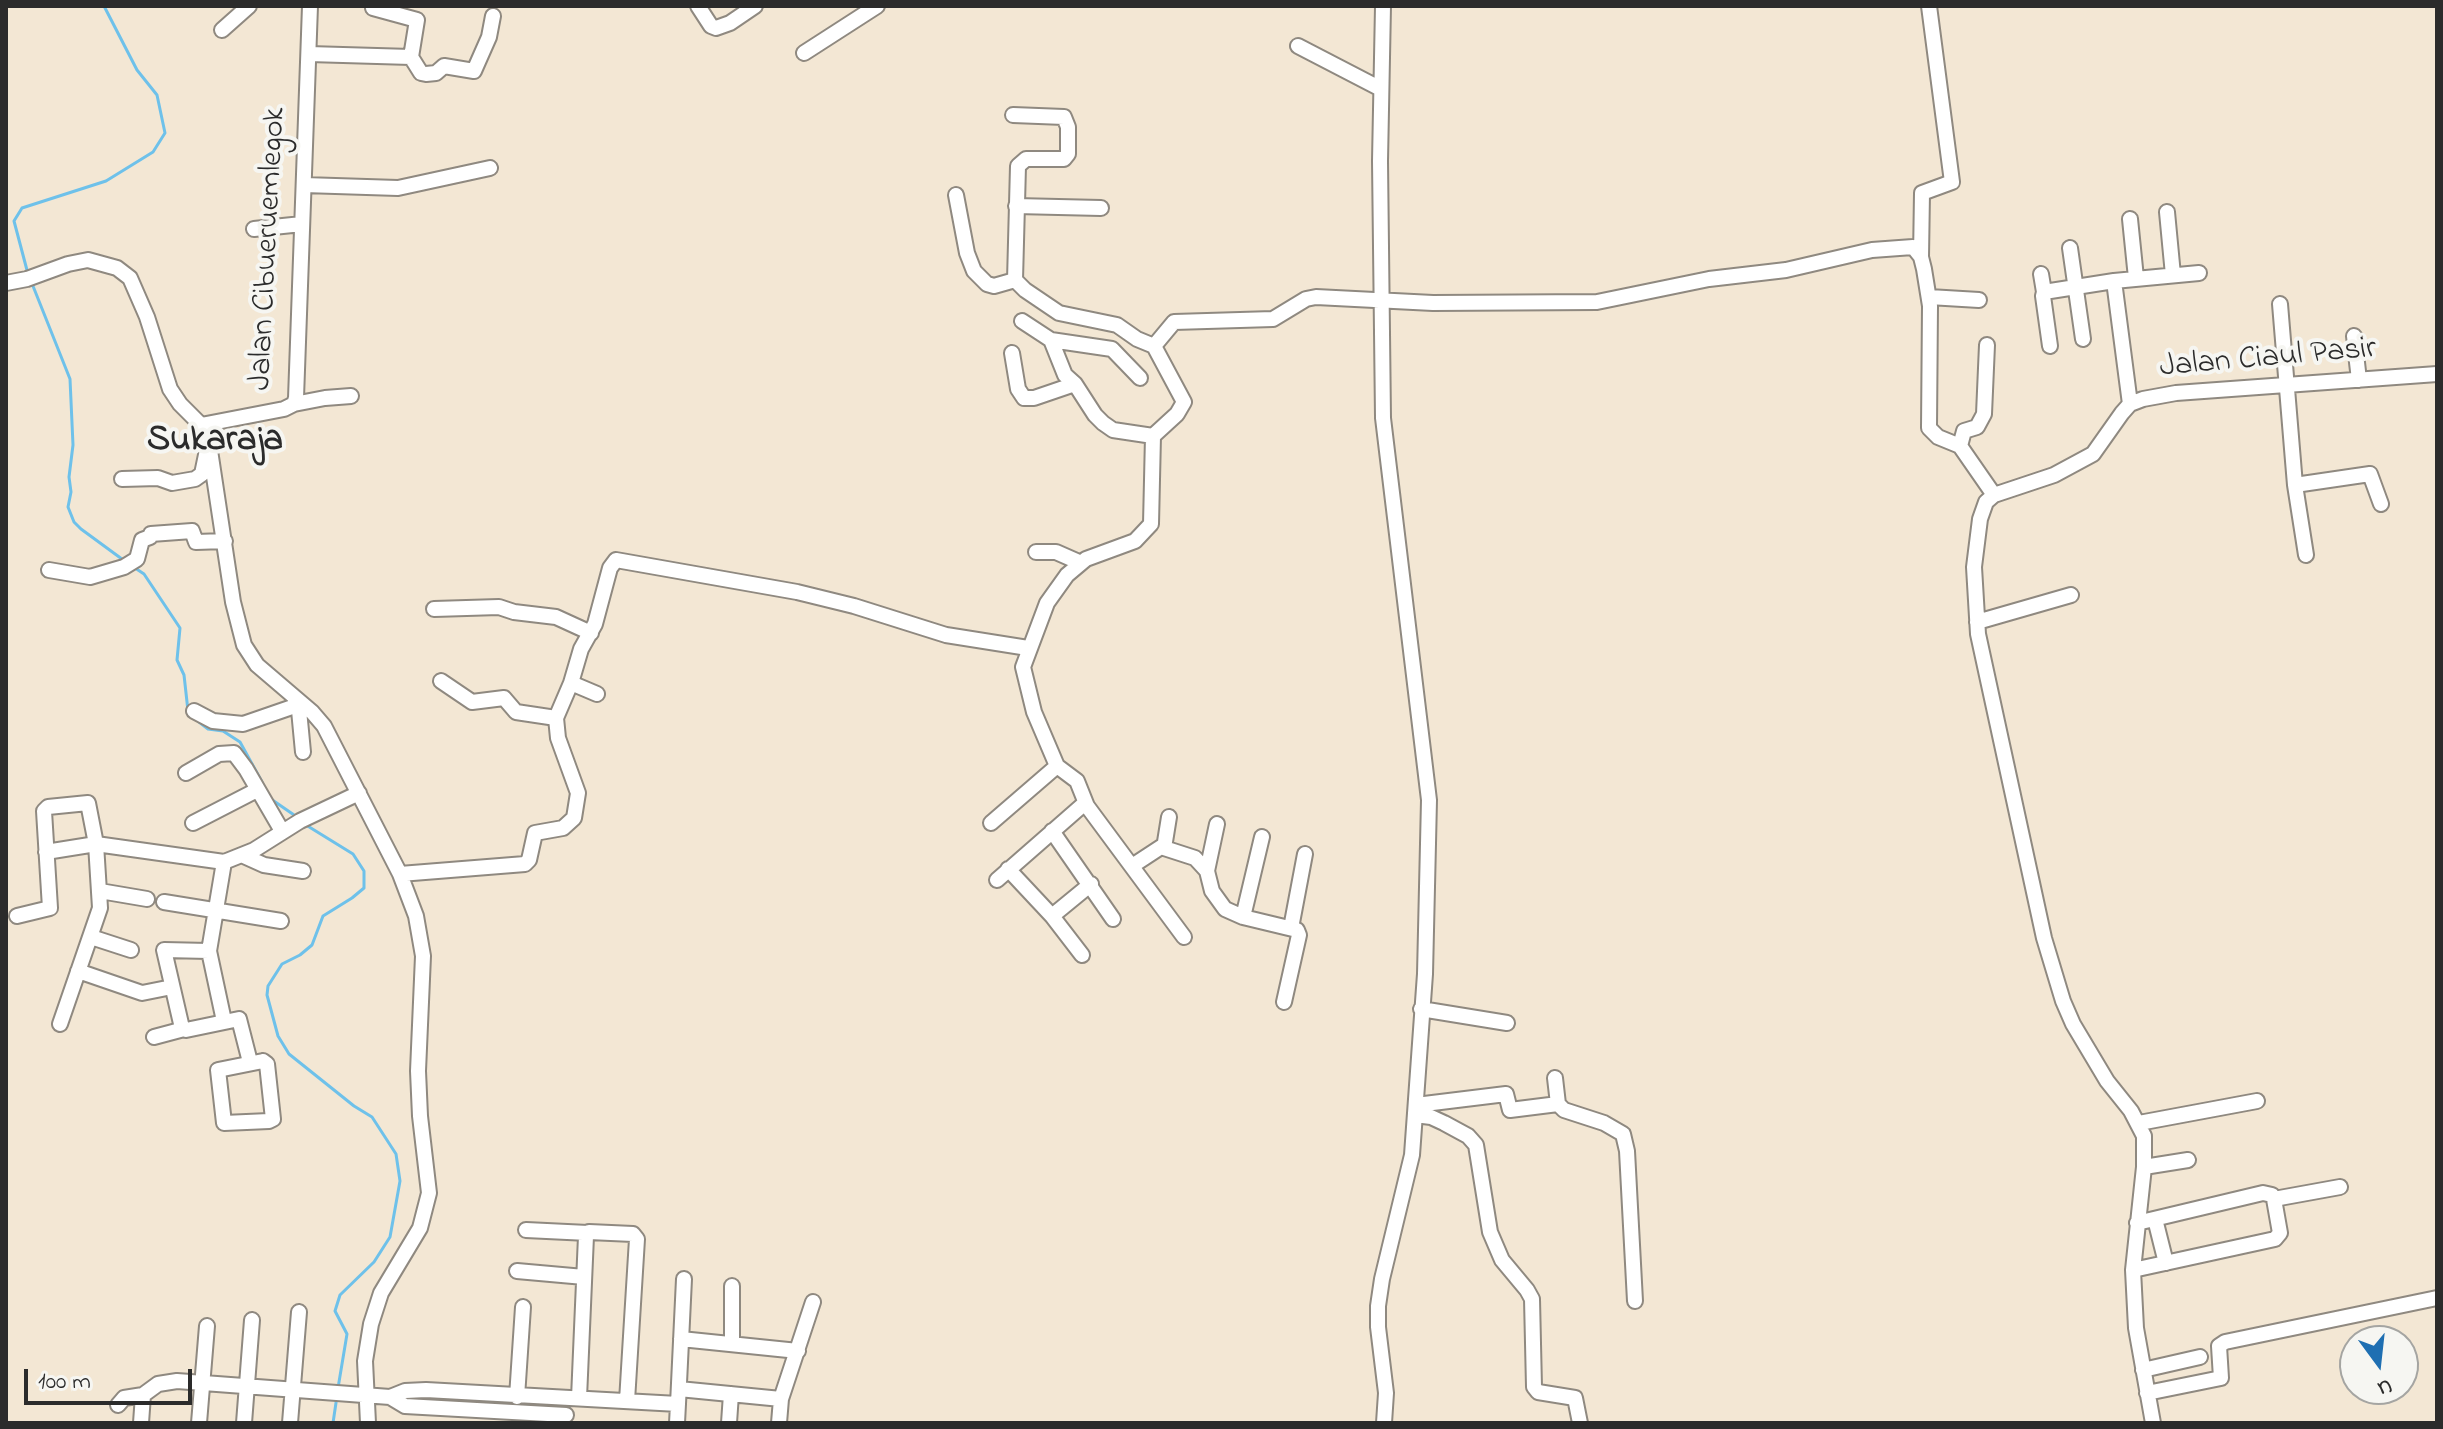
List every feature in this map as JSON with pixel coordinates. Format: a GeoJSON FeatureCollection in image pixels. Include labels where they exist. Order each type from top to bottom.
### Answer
{"type":"FeatureCollection","features":[{"type":"Feature","properties":{"kind":"street"},"geometry":{"type":"LineString","coordinates":[[222,30],[249,6]]}},
{"type":"Feature","properties":{"kind":"street","name":"Jalan Cibueruemlegok"},"geometry":{"type":"LineString","coordinates":[[201,425],[284,409],[294,404],[310,6]]}},
{"type":"Feature","properties":{"kind":"street"},"geometry":{"type":"LineString","coordinates":[[698,6],[711,26],[716,28],[730,23],[755,6]]}},
{"type":"Feature","properties":{"kind":"street"},"geometry":{"type":"LineString","coordinates":[[804,53],[877,6]]}},
{"type":"Feature","properties":{"kind":"street"},"geometry":{"type":"LineString","coordinates":[[1383,6],[1381,301],[1386,452],[1429,800],[1425,974],[1415,1110],[1408,1173],[1378,1306],[1386,1393],[1384,1423]]}},
{"type":"Feature","properties":{"kind":"street"},"geometry":{"type":"LineString","coordinates":[[1929,6],[1952,182],[1922,193],[1921,257],[1929,297],[1929,428],[1938,437],[1960,446],[1994,495],[1984,506],[1977,535],[1974,567],[1977,622],[1983,663],[2008,762],[2033,890],[2063,1001],[2087,1049],[2139,1123],[2144,1136],[2144,1167],[2133,1270],[2136,1328],[2153,1423]]}},
{"type":"Feature","properties":{"kind":"street"},"geometry":{"type":"LineString","coordinates":[[373,8],[417,20],[411,57],[421,73],[426,74],[436,73],[444,66],[475,70],[489,37],[493,16]]}},
{"type":"Feature","properties":{"kind":"street"},"geometry":{"type":"LineString","coordinates":[[1298,46],[1381,89]]}},
{"type":"Feature","properties":{"kind":"street"},"geometry":{"type":"LineString","coordinates":[[309,54],[411,57]]}},
{"type":"Feature","properties":{"kind":"street"},"geometry":{"type":"LineString","coordinates":[[1013,115],[1064,117],[1068,127],[1068,154],[1064,159],[1026,159],[1017,169],[1015,280],[1059,313],[1117,325],[1154,346],[1183,399],[1174,416],[1153,436],[1153,506],[1148,530],[1135,541],[1101,552],[1081,563],[1060,584],[1047,603],[1028,648],[1024,673],[1044,738],[1057,766],[1077,781],[1085,803],[1184,937]]}},
{"type":"Feature","properties":{"kind":"street"},"geometry":{"type":"LineString","coordinates":[[304,185],[398,188],[490,168]]}},
{"type":"Feature","properties":{"kind":"street"},"geometry":{"type":"LineString","coordinates":[[956,195],[967,253],[974,271],[987,284],[994,286],[1015,280]]}},
{"type":"Feature","properties":{"kind":"street"},"geometry":{"type":"LineString","coordinates":[[1016,206],[1101,208]]}},
{"type":"Feature","properties":{"kind":"street"},"geometry":{"type":"LineString","coordinates":[[2167,212],[2173,275]]}},
{"type":"Feature","properties":{"kind":"street"},"geometry":{"type":"LineString","coordinates":[[2130,219],[2136,278]]}},
{"type":"Feature","properties":{"kind":"street"},"geometry":{"type":"LineString","coordinates":[[254,229],[302,224]]}},
{"type":"Feature","properties":{"kind":"street"},"geometry":{"type":"LineString","coordinates":[[1154,346],[1174,322],[1273,319],[1306,299],[1316,297],[1433,303],[1597,302],[1709,279],[1797,268],[1891,247],[1913,247],[1921,257]]}},
{"type":"Feature","properties":{"kind":"street"},"geometry":{"type":"LineString","coordinates":[[2070,248],[2083,339]]}},
{"type":"Feature","properties":{"kind":"street"},"geometry":{"type":"LineString","coordinates":[[6,283],[88,260],[104,263],[130,278],[143,306],[170,389],[201,425],[210,448],[233,602],[244,645],[257,665],[324,726],[400,874],[416,916],[423,956],[418,1071],[421,1134],[429,1193],[420,1228],[381,1293],[371,1324],[365,1361],[368,1423]]}},
{"type":"Feature","properties":{"kind":"street"},"geometry":{"type":"LineString","coordinates":[[2044,292],[2136,278],[2199,273]]}},
{"type":"Feature","properties":{"kind":"street"},"geometry":{"type":"LineString","coordinates":[[2041,274],[2050,346]]}},
{"type":"Feature","properties":{"kind":"street"},"geometry":{"type":"LineString","coordinates":[[2114,281],[2130,404]]}},
{"type":"Feature","properties":{"kind":"street"},"geometry":{"type":"LineString","coordinates":[[1929,297],[1979,300]]}},
{"type":"Feature","properties":{"kind":"street"},"geometry":{"type":"LineString","coordinates":[[2280,304],[2295,485],[2306,555]]}},
{"type":"Feature","properties":{"kind":"street"},"geometry":{"type":"LineString","coordinates":[[1022,321],[1051,340],[1112,349],[1140,378]]}},
{"type":"Feature","properties":{"kind":"street"},"geometry":{"type":"LineString","coordinates":[[2354,336],[2359,380]]}},
{"type":"Feature","properties":{"kind":"street"},"geometry":{"type":"LineString","coordinates":[[1051,340],[1065,375],[1075,384],[1095,415],[1113,430],[1153,436]]}},
{"type":"Feature","properties":{"kind":"street"},"geometry":{"type":"LineString","coordinates":[[1960,446],[1964,431],[1977,427],[1984,414],[1987,345]]}},
{"type":"Feature","properties":{"kind":"street"},"geometry":{"type":"LineString","coordinates":[[1012,353],[1018,389],[1024,398],[1034,398],[1075,384]]}},
{"type":"Feature","properties":{"kind":"street","name":"Jalan Ciaul Pasir"},"geometry":{"type":"LineString","coordinates":[[1994,495],[2034,483],[2087,458],[2097,451],[2130,404],[2143,399],[2176,393],[2437,374]]}},
{"type":"Feature","properties":{"kind":"street"},"geometry":{"type":"LineString","coordinates":[[294,404],[351,396]]}},
{"type":"Feature","properties":{"kind":"street"},"geometry":{"type":"LineString","coordinates":[[122,479],[158,478],[172,483],[195,479],[202,474],[204,453],[210,448]]}},
{"type":"Feature","properties":{"kind":"street"},"geometry":{"type":"LineString","coordinates":[[2295,485],[2370,474],[2381,504]]}},
{"type":"Feature","properties":{"kind":"street"},"geometry":{"type":"LineString","coordinates":[[49,570],[90,577],[124,567],[137,559],[142,540],[151,534],[192,531],[196,542],[225,541]]}},
{"type":"Feature","properties":{"kind":"street"},"geometry":{"type":"LineString","coordinates":[[1036,552],[1056,552],[1081,563]]}},
{"type":"Feature","properties":{"kind":"street"},"geometry":{"type":"LineString","coordinates":[[400,874],[525,864],[529,860],[535,833],[563,828],[571,822],[578,793],[558,738],[556,718],[576,663],[597,620],[614,562],[620,560],[797,592],[946,635],[1028,648]]}},
{"type":"Feature","properties":{"kind":"street"},"geometry":{"type":"LineString","coordinates":[[1977,622],[2071,595]]}},
{"type":"Feature","properties":{"kind":"street"},"geometry":{"type":"LineString","coordinates":[[434,609],[499,607],[509,612],[556,617],[591,633]]}},
{"type":"Feature","properties":{"kind":"street"},"geometry":{"type":"LineString","coordinates":[[441,681],[472,702],[500,698],[516,712],[556,718]]}},
{"type":"Feature","properties":{"kind":"street"},"geometry":{"type":"LineString","coordinates":[[571,683],[597,694]]}},
{"type":"Feature","properties":{"kind":"street"},"geometry":{"type":"LineString","coordinates":[[194,711],[213,721],[243,724],[296,701]]}},
{"type":"Feature","properties":{"kind":"street"},"geometry":{"type":"LineString","coordinates":[[296,701],[303,752]]}},
{"type":"Feature","properties":{"kind":"street"},"geometry":{"type":"LineString","coordinates":[[186,773],[219,754],[230,752],[239,759],[282,831]]}},
{"type":"Feature","properties":{"kind":"street"},"geometry":{"type":"LineString","coordinates":[[991,823],[1057,766]]}},
{"type":"Feature","properties":{"kind":"street"},"geometry":{"type":"LineString","coordinates":[[193,823],[257,790]]}},
{"type":"Feature","properties":{"kind":"street"},"geometry":{"type":"LineString","coordinates":[[46,852],[96,844],[224,862],[244,856],[282,831],[359,793]]}},
{"type":"Feature","properties":{"kind":"street"},"geometry":{"type":"LineString","coordinates":[[17,916],[50,908],[44,811],[48,807],[83,801],[90,806],[100,908],[60,1024]]}},
{"type":"Feature","properties":{"kind":"street"},"geometry":{"type":"LineString","coordinates":[[1082,955],[1052,916],[1003,875],[1085,803]]}},
{"type":"Feature","properties":{"kind":"street"},"geometry":{"type":"LineString","coordinates":[[1164,848],[1169,817]]}},
{"type":"Feature","properties":{"kind":"street"},"geometry":{"type":"LineString","coordinates":[[1207,871],[1217,824]]}},
{"type":"Feature","properties":{"kind":"street"},"geometry":{"type":"LineString","coordinates":[[1052,831],[1113,919]]}},
{"type":"Feature","properties":{"kind":"street"},"geometry":{"type":"LineString","coordinates":[[1243,917],[1262,837]]}},
{"type":"Feature","properties":{"kind":"street"},"geometry":{"type":"LineString","coordinates":[[1132,866],[1156,849],[1164,848],[1195,858],[1207,871],[1218,902],[1225,909],[1243,917],[1297,930],[1299,935],[1284,1002]]}},
{"type":"Feature","properties":{"kind":"street"},"geometry":{"type":"LineString","coordinates":[[1291,928],[1305,854]]}},
{"type":"Feature","properties":{"kind":"street"},"geometry":{"type":"LineString","coordinates":[[244,856],[264,865],[303,871]]}},
{"type":"Feature","properties":{"kind":"street"},"geometry":{"type":"LineString","coordinates":[[224,862],[209,951],[224,1021]]}},
{"type":"Feature","properties":{"kind":"street"},"geometry":{"type":"LineString","coordinates":[[1052,916],[1091,884]]}},
{"type":"Feature","properties":{"kind":"street"},"geometry":{"type":"LineString","coordinates":[[100,891],[147,899]]}},
{"type":"Feature","properties":{"kind":"street"},"geometry":{"type":"LineString","coordinates":[[164,902],[281,921]]}},
{"type":"Feature","properties":{"kind":"street"},"geometry":{"type":"LineString","coordinates":[[91,937],[131,950]]}},
{"type":"Feature","properties":{"kind":"street"},"geometry":{"type":"LineString","coordinates":[[184,1029],[164,950],[209,951]]}},
{"type":"Feature","properties":{"kind":"street"},"geometry":{"type":"LineString","coordinates":[[78,971],[142,993],[172,987]]}},
{"type":"Feature","properties":{"kind":"street"},"geometry":{"type":"LineString","coordinates":[[1421,1009],[1507,1023]]}},
{"type":"Feature","properties":{"kind":"street"},"geometry":{"type":"LineString","coordinates":[[154,1037],[238,1019],[250,1062]]}},
{"type":"Feature","properties":{"kind":"street"},"geometry":{"type":"LineString","coordinates":[[263,1061],[267,1064],[273,1119],[224,1123],[218,1070],[250,1062],[263,1061]]}},
{"type":"Feature","properties":{"kind":"street"},"geometry":{"type":"LineString","coordinates":[[1555,1078],[1558,1104],[1564,1110],[1614,1127],[1626,1140],[1635,1301]]}},
{"type":"Feature","properties":{"kind":"street"},"geometry":{"type":"LineString","coordinates":[[1415,1110],[1503,1094],[1507,1094],[1508,1107],[1512,1111],[1558,1104]]}},
{"type":"Feature","properties":{"kind":"street"},"geometry":{"type":"LineString","coordinates":[[2139,1123],[2257,1101]]}},
{"type":"Feature","properties":{"kind":"street"},"geometry":{"type":"LineString","coordinates":[[1415,1110],[1457,1129],[1476,1145],[1490,1232],[1502,1260],[1532,1299],[1534,1387],[1538,1392],[1575,1398],[1580,1423]]}},
{"type":"Feature","properties":{"kind":"street"},"geometry":{"type":"LineString","coordinates":[[2144,1167],[2188,1160]]}},
{"type":"Feature","properties":{"kind":"street"},"geometry":{"type":"LineString","coordinates":[[2274,1199],[2340,1187]]}},
{"type":"Feature","properties":{"kind":"street"},"geometry":{"type":"LineString","coordinates":[[2133,1270],[2278,1238],[2279,1222],[2272,1195],[2263,1193],[2137,1223]]}},
{"type":"Feature","properties":{"kind":"street"},"geometry":{"type":"LineString","coordinates":[[2155,1219],[2166,1263]]}},
{"type":"Feature","properties":{"kind":"street"},"geometry":{"type":"LineString","coordinates":[[526,1230],[633,1234],[636,1237],[627,1401]]}},
{"type":"Feature","properties":{"kind":"street"},"geometry":{"type":"LineString","coordinates":[[390,1397],[405,1406],[566,1419],[573,1398],[588,1233]]}},
{"type":"Feature","properties":{"kind":"street"},"geometry":{"type":"LineString","coordinates":[[517,1271],[584,1277]]}},
{"type":"Feature","properties":{"kind":"street"},"geometry":{"type":"LineString","coordinates":[[677,1423],[684,1279]]}},
{"type":"Feature","properties":{"kind":"street"},"geometry":{"type":"LineString","coordinates":[[732,1286],[732,1344]]}},
{"type":"Feature","properties":{"kind":"street"},"geometry":{"type":"LineString","coordinates":[[2147,1393],[2221,1378],[2219,1348],[2225,1342],[2437,1298]]}},
{"type":"Feature","properties":{"kind":"street"},"geometry":{"type":"LineString","coordinates":[[779,1423],[781,1399],[813,1302]]}},
{"type":"Feature","properties":{"kind":"street"},"geometry":{"type":"LineString","coordinates":[[517,1397],[523,1307]]}},
{"type":"Feature","properties":{"kind":"street"},"geometry":{"type":"LineString","coordinates":[[290,1423],[299,1312]]}},
{"type":"Feature","properties":{"kind":"street"},"geometry":{"type":"LineString","coordinates":[[244,1423],[252,1320]]}},
{"type":"Feature","properties":{"kind":"street"},"geometry":{"type":"LineString","coordinates":[[199,1423],[207,1326]]}},
{"type":"Feature","properties":{"kind":"street"},"geometry":{"type":"LineString","coordinates":[[681,1339],[798,1351]]}},
{"type":"Feature","properties":{"kind":"street"},"geometry":{"type":"LineString","coordinates":[[2143,1370],[2200,1357]]}},
{"type":"Feature","properties":{"kind":"street"},"geometry":{"type":"LineString","coordinates":[[118,1405],[124,1398],[143,1395],[168,1381],[202,1381],[390,1397],[413,1391],[627,1401],[731,1394],[781,1399]]}},
{"type":"Feature","properties":{"kind":"street"},"geometry":{"type":"LineString","coordinates":[[454,1409],[456,1393]]}},
{"type":"Feature","properties":{"kind":"street"},"geometry":{"type":"LineString","coordinates":[[729,1423],[731,1394]]}},
{"type":"Feature","properties":{"kind":"street"},"geometry":{"type":"LineString","coordinates":[[141,1423],[143,1395]]}},
{"type":"Feature","properties":{"kind":"waterway"},"geometry":{"type":"LineString","coordinates":[[28,274],[14,221],[22,208],[106,181],[153,152],[165,133],[157,95],[137,70],[104,6]]}},
{"type":"Feature","properties":{"kind":"waterway"},"geometry":{"type":"LineString","coordinates":[[31,281],[70,379],[73,445],[68,507],[74,522],[81,529],[126,562]]}},
{"type":"Feature","properties":{"kind":"waterway"},"geometry":{"type":"LineString","coordinates":[[132,566],[144,574],[180,628],[177,660],[184,675],[188,711]]}},
{"type":"Feature","properties":{"kind":"waterway"},"geometry":{"type":"LineString","coordinates":[[199,722],[208,729],[223,731],[240,742],[262,782]]}},
{"type":"Feature","properties":{"kind":"waterway"},"geometry":{"type":"LineString","coordinates":[[268,797],[297,817]]}},
{"type":"Feature","properties":{"kind":"waterway"},"geometry":{"type":"LineString","coordinates":[[306,825],[353,854],[364,871],[364,888],[323,916],[312,945],[282,964],[268,986],[267,995],[278,1036],[289,1054],[372,1117],[396,1154],[400,1181],[390,1237],[374,1262],[340,1295],[335,1311],[347,1334],[338,1388]]}},
{"type":"Feature","properties":{"kind":"waterway"},"geometry":{"type":"LineString","coordinates":[[333,1423],[337,1396]]}},
{"type":"Feature","properties":{"kind":"district","name":"Sukaraja"},"geometry":{"type":"Point","coordinates":[215,443]}}]}
